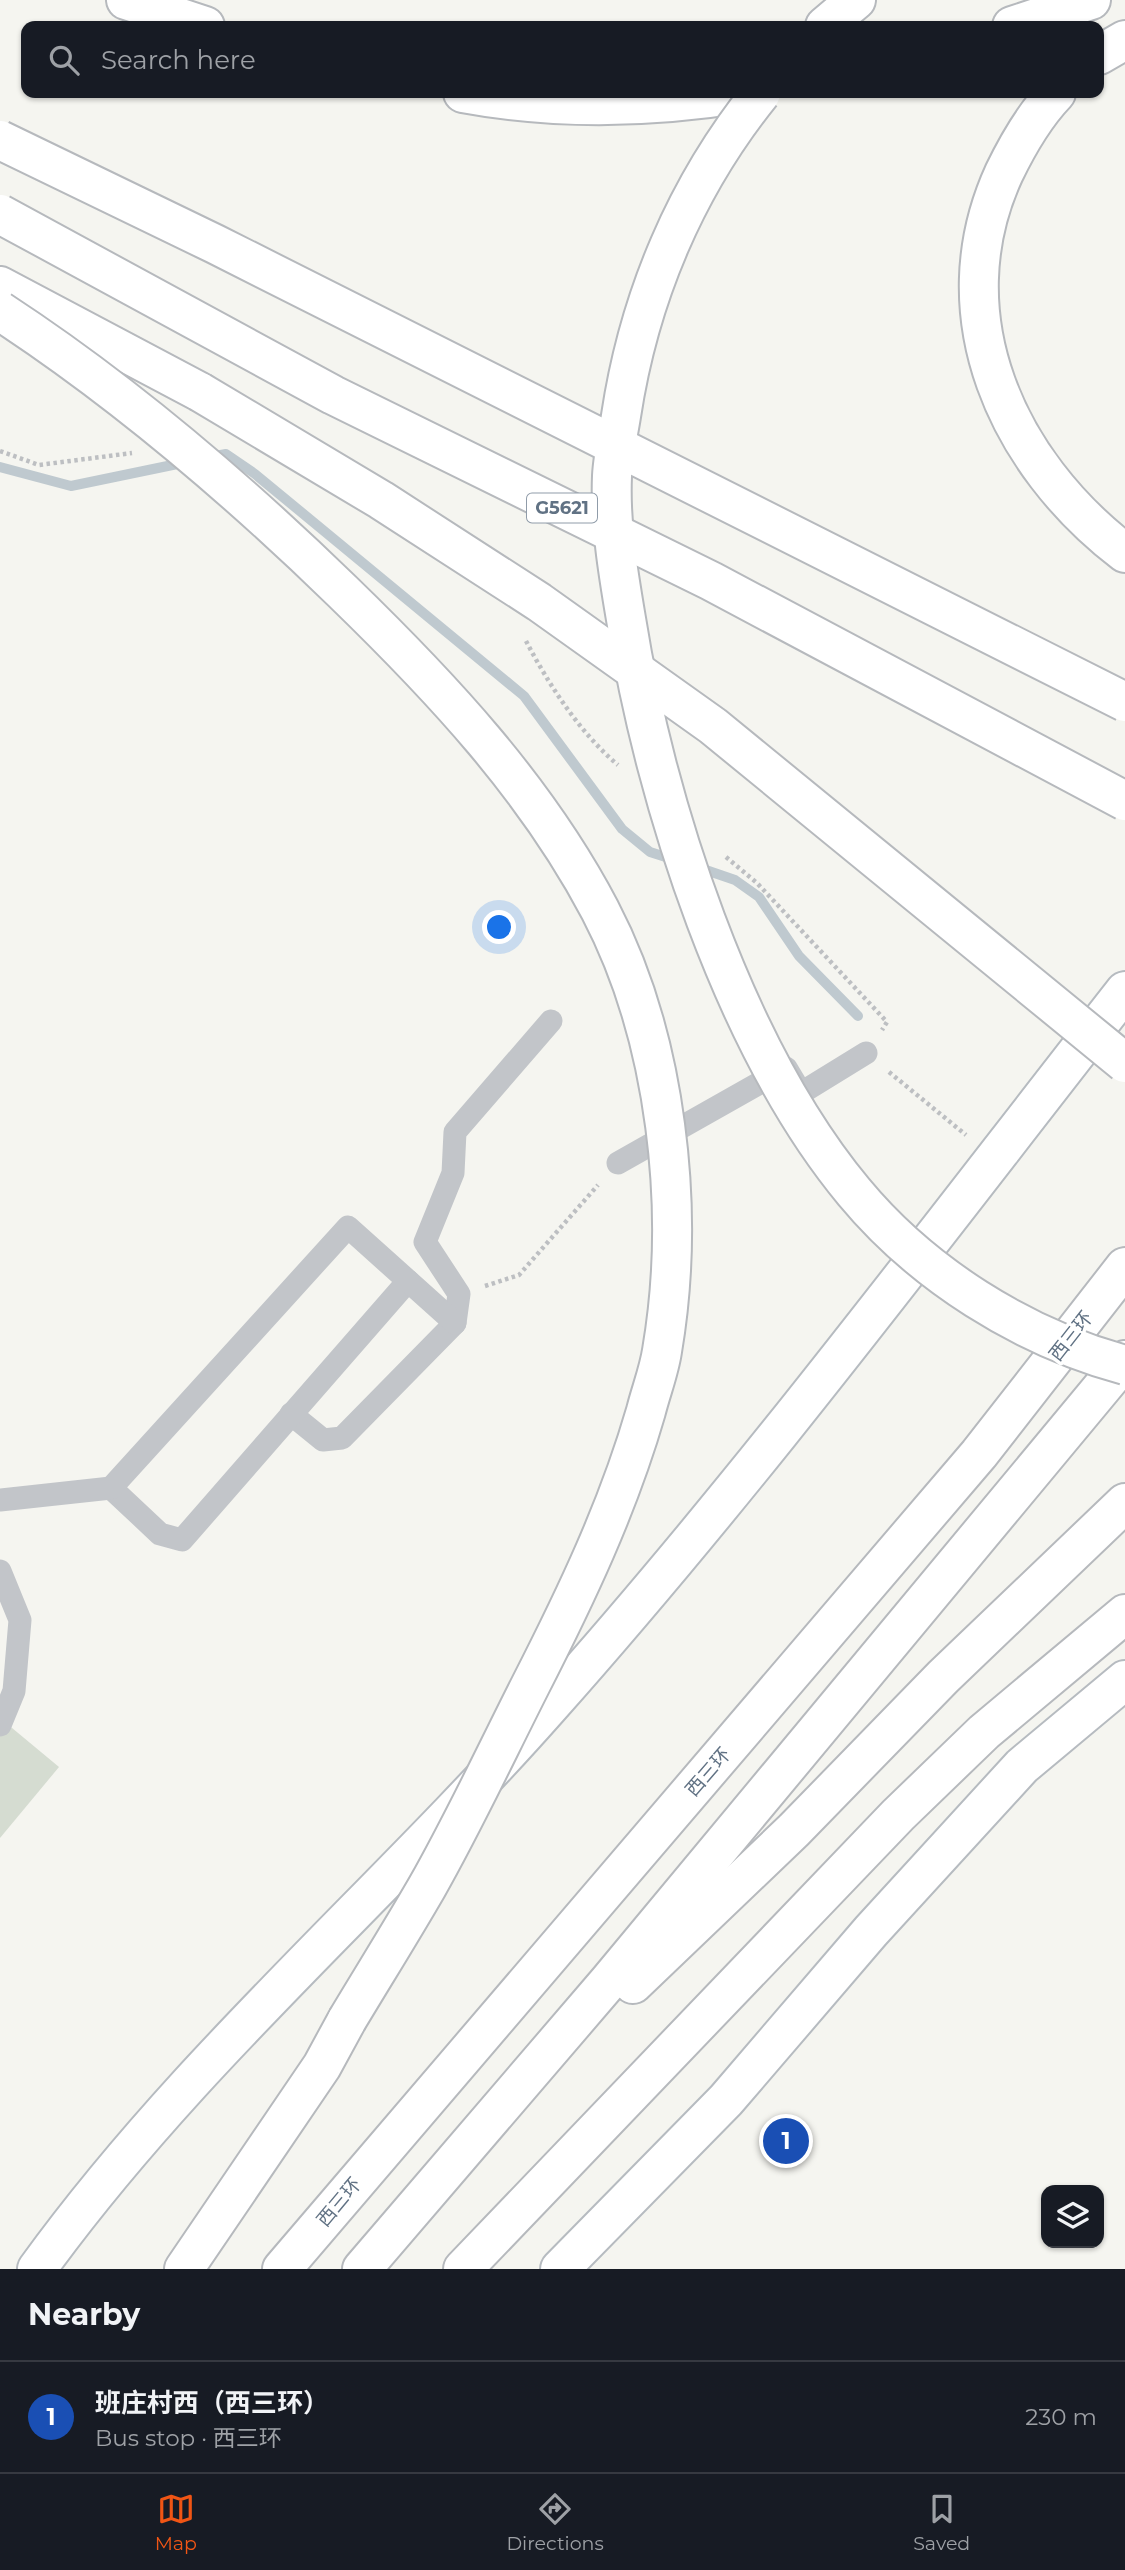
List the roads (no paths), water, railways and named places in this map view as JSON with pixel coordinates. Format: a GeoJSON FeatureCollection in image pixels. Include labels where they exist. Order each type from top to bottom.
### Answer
{"type":"FeatureCollection","features":[{"type":"Feature","properties":{"kind":"main road"},"geometry":{"type":"LineString","coordinates":[[126,0],[190,21]]}},
{"type":"Feature","properties":{"kind":"main road"},"geometry":{"type":"LineString","coordinates":[[831,21],[856,0]]}},
{"type":"Feature","properties":{"kind":"main road"},"geometry":{"type":"LineString","coordinates":[[1027,21],[1091,0]]}},
{"type":"Feature","properties":{"kind":"main road"},"geometry":{"type":"LineString","coordinates":[[1104,52],[1125,40]]}},
{"type":"Feature","properties":{"kind":"main road"},"geometry":{"type":"LineString","coordinates":[[514,98],[585,105],[656,103],[700,98]]}},
{"type":"Feature","properties":{"kind":"main road"},"geometry":{"type":"LineString","coordinates":[[362,2269],[1125,1363],[1081,1352],[1040,1334],[959,1287],[883,1223],[854,1192],[804,1122],[763,1048],[731,979],[670,812],[635,678],[614,550],[612,474],[628,368],[656,276],[694,191],[733,128],[757,98]]}},
{"type":"Feature","properties":{"kind":"main road"},"geometry":{"type":"LineString","coordinates":[[1051,98],[1042,107],[1016,148],[996,190],[978,268],[978,310],[984,349],[1013,424],[1069,503],[1125,552]]}},
{"type":"Feature","properties":{"kind":"main road"},"geometry":{"type":"LineString","coordinates":[[0,140],[240,256],[1125,702]]}},
{"type":"Feature","properties":{"kind":"main road","name":"G5621"},"geometry":{"type":"LineString","coordinates":[[0,214],[333,395],[711,581],[1125,801]]}},
{"type":"Feature","properties":{"kind":"main road"},"geometry":{"type":"LineString","coordinates":[[0,286],[200,392],[381,500],[539,602],[713,726],[1125,1063]]}},
{"type":"Feature","properties":{"kind":"main road"},"geometry":{"type":"LineString","coordinates":[[0,311],[39,337],[190,451],[316,565],[417,664],[490,747],[558,840],[601,911],[633,985],[656,1071],[669,1171],[673,1262],[662,1355],[632,1458],[591,1565],[429,1883],[322,2066],[184,2269]]}},
{"type":"Feature","properties":{"kind":"main road"},"geometry":{"type":"LineString","coordinates":[[37,2269],[73,2219],[150,2125],[239,2028],[356,1912],[547,1709],[683,1551],[1125,991]]}},
{"type":"Feature","properties":{"kind":"main road"},"geometry":{"type":"LineString","coordinates":[[1039,1378],[1125,1237]]}},
{"type":"Feature","properties":{"kind":"main road","name":"西三环"},"geometry":{"type":"LineString","coordinates":[[282,2269],[823,1638],[1039,1378],[1125,1267]]}},
{"type":"Feature","properties":{"kind":"main road"},"geometry":{"type":"LineString","coordinates":[[489,2120],[794,1830],[943,1677],[1125,1503]]}},
{"type":"Feature","properties":{"kind":"main road"},"geometry":{"type":"LineString","coordinates":[[463,2269],[825,1889],[1007,1711],[1125,1614]]}},
{"type":"Feature","properties":{"kind":"main road"},"geometry":{"type":"LineString","coordinates":[[560,2269],[726,2100],[871,1931],[1022,1766],[1125,1680]]}},
{"type":"Feature","properties":{"kind":"lane"},"geometry":{"type":"LineString","coordinates":[[291,1415],[323,1440],[342,1438],[455,1323],[459,1294],[425,1242],[453,1173],[455,1132],[551,1021]]}},
{"type":"Feature","properties":{"kind":"lane"},"geometry":{"type":"LineString","coordinates":[[618,1163],[786,1068],[801,1093],[866,1053]]}},
{"type":"Feature","properties":{"kind":"lane"},"geometry":{"type":"LineString","coordinates":[[0,1500],[111,1488],[348,1227],[455,1323]]}},
{"type":"Feature","properties":{"kind":"lane"},"geometry":{"type":"LineString","coordinates":[[111,1488],[160,1534],[182,1540],[408,1281]]}},
{"type":"Feature","properties":{"kind":"lane"},"geometry":{"type":"LineString","coordinates":[[0,1571],[20,1620],[14,1691],[0,1726]]}},
{"type":"Feature","properties":{"kind":"waterway"},"geometry":{"type":"LineString","coordinates":[[210,457],[226,454],[255,474],[524,696],[622,829],[650,852],[675,860]]}},
{"type":"Feature","properties":{"kind":"waterway"},"geometry":{"type":"LineString","coordinates":[[0,467],[71,486],[187,462]]}},
{"type":"Feature","properties":{"kind":"waterway"},"geometry":{"type":"LineString","coordinates":[[697,867],[735,880],[759,897],[799,956],[858,1016]]}},
{"type":"Feature","properties":{"kind":"place","name":"班庄村西（西三环）"},"geometry":{"type":"Point","coordinates":[786,2141]}}]}
